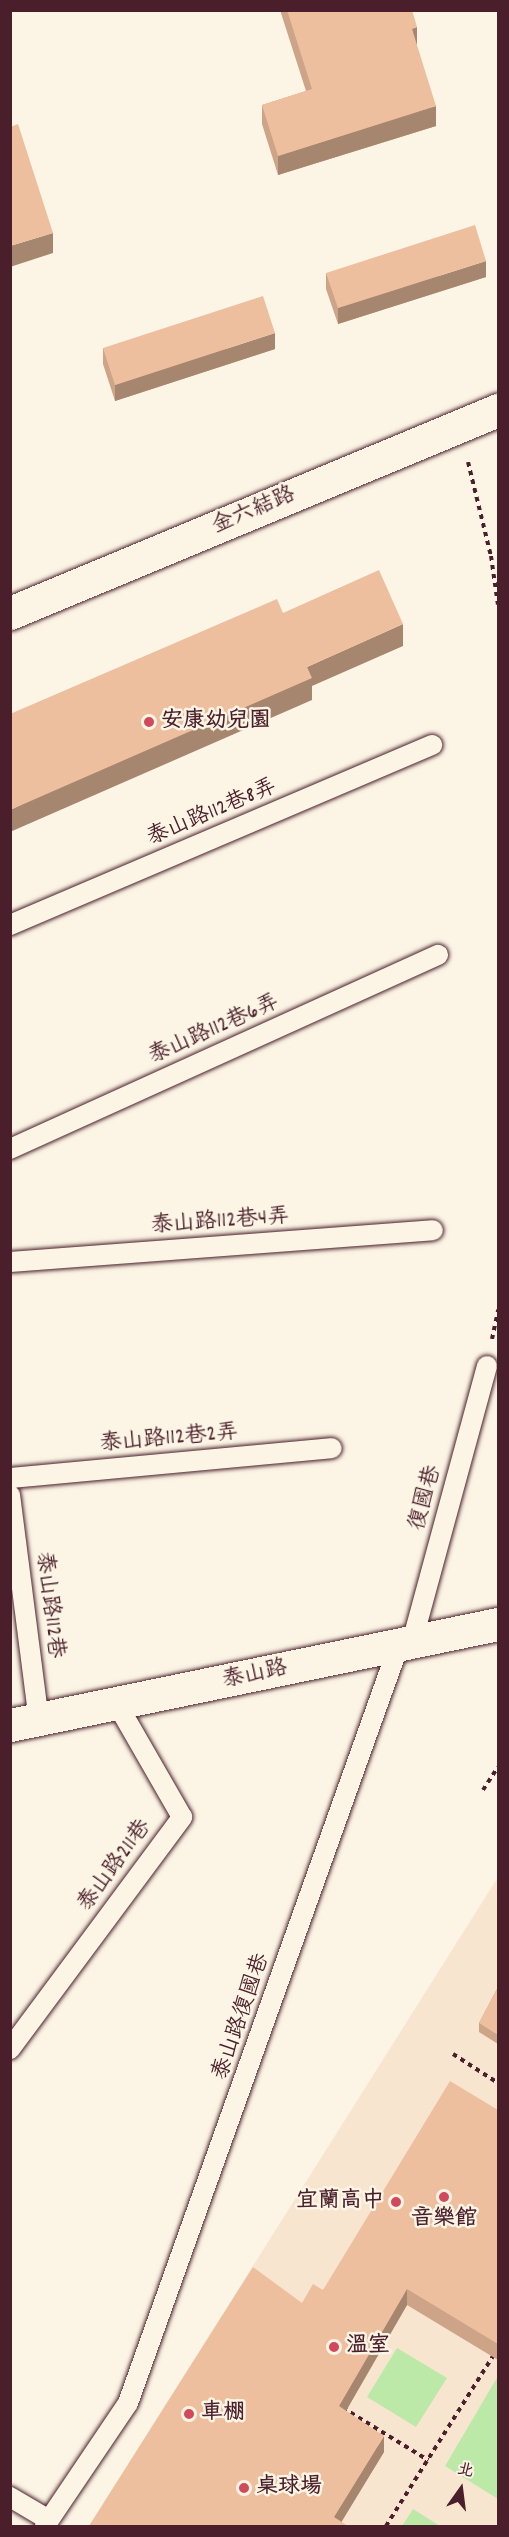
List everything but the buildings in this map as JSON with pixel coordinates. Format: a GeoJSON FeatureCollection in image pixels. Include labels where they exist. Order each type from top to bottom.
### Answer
{"type":"FeatureCollection","features":[{"type":"Feature","properties":{"kind":"street","name":"金六結路"},"geometry":{"type":"LineString","coordinates":[[10,613],[498,410]]}},
{"type":"Feature","properties":{"kind":"street","name":"泰山路"},"geometry":{"type":"LineString","coordinates":[[25,1723],[498,1624]]}},
{"type":"Feature","properties":{"kind":"lane","name":"泰山路112巷8弄"},"geometry":{"type":"LineString","coordinates":[[10,925],[432,745]]}},
{"type":"Feature","properties":{"kind":"lane","name":"泰山路112巷6弄"},"geometry":{"type":"LineString","coordinates":[[10,1149],[438,955]]}},
{"type":"Feature","properties":{"kind":"lane","name":"泰山路112巷4弄"},"geometry":{"type":"LineString","coordinates":[[10,1262],[433,1230]]}},
{"type":"Feature","properties":{"kind":"lane","name":"復國巷"},"geometry":{"type":"LineString","coordinates":[[405,1644],[486,1366]]}},
{"type":"Feature","properties":{"kind":"lane","name":"泰山路112巷2弄"},"geometry":{"type":"LineString","coordinates":[[10,1478],[332,1448]]}},
{"type":"Feature","properties":{"kind":"lane","name":"泰山路112巷"},"geometry":{"type":"LineString","coordinates":[[10,1495],[25,1723]]}},
{"type":"Feature","properties":{"kind":"lane","name":"泰山路復國巷"},"geometry":{"type":"LineString","coordinates":[[47,2523],[128,2403],[405,1644]]}},
{"type":"Feature","properties":{"kind":"lane","name":"泰山路211巷"},"geometry":{"type":"LineString","coordinates":[[10,2049],[182,1816],[117,1704]]}},
{"type":"Feature","properties":{"kind":"lane"},"geometry":{"type":"LineString","coordinates":[[10,2497],[47,2523]]}},
{"type":"Feature","properties":{"kind":"path"},"geometry":{"type":"LineString","coordinates":[[459,426],[491,556],[498,605]]}},
{"type":"Feature","properties":{"kind":"path"},"geometry":{"type":"LineString","coordinates":[[483,1790],[498,1767]]}},
{"type":"Feature","properties":{"kind":"path"},"geometry":{"type":"LineString","coordinates":[[453,2054],[498,2083]]}},
{"type":"Feature","properties":{"kind":"path"},"geometry":{"type":"LineString","coordinates":[[386,2526],[493,2356]]}},
{"type":"Feature","properties":{"kind":"path"},"geometry":{"type":"LineString","coordinates":[[338,2405],[428,2460]]}},
{"type":"Feature","properties":{"kind":"shaded area","name":"宜蘭高中"},"geometry":{"type":"Polygon","coordinates":[[[498,1877],[498,2526],[89,2526],[498,1877]]]}},
{"type":"Feature","properties":{"kind":"green space"},"geometry":{"type":"Polygon","coordinates":[[[397,2348],[447,2378],[416,2427],[367,2397],[397,2348]]]}},
{"type":"Feature","properties":{"kind":"green space"},"geometry":{"type":"Polygon","coordinates":[[[498,2376],[498,2499],[445,2466],[498,2376]]]}},
{"type":"Feature","properties":{"kind":"green space"},"geometry":{"type":"Polygon","coordinates":[[[413,2509],[440,2526],[402,2526],[413,2509]]]}},
{"type":"Feature","properties":{"kind":"place","name":"安康幼兒園"},"geometry":{"type":"Point","coordinates":[149,722]}},
{"type":"Feature","properties":{"kind":"place","name":"音樂館"},"geometry":{"type":"Point","coordinates":[444,2197]}},
{"type":"Feature","properties":{"kind":"place","name":"宜蘭高中"},"geometry":{"type":"Point","coordinates":[396,2202]}},
{"type":"Feature","properties":{"kind":"place","name":"溫室"},"geometry":{"type":"Point","coordinates":[334,2347]}},
{"type":"Feature","properties":{"kind":"place","name":"車棚"},"geometry":{"type":"Point","coordinates":[189,2414]}},
{"type":"Feature","properties":{"kind":"place","name":"桌球場"},"geometry":{"type":"Point","coordinates":[244,2488]}}]}
